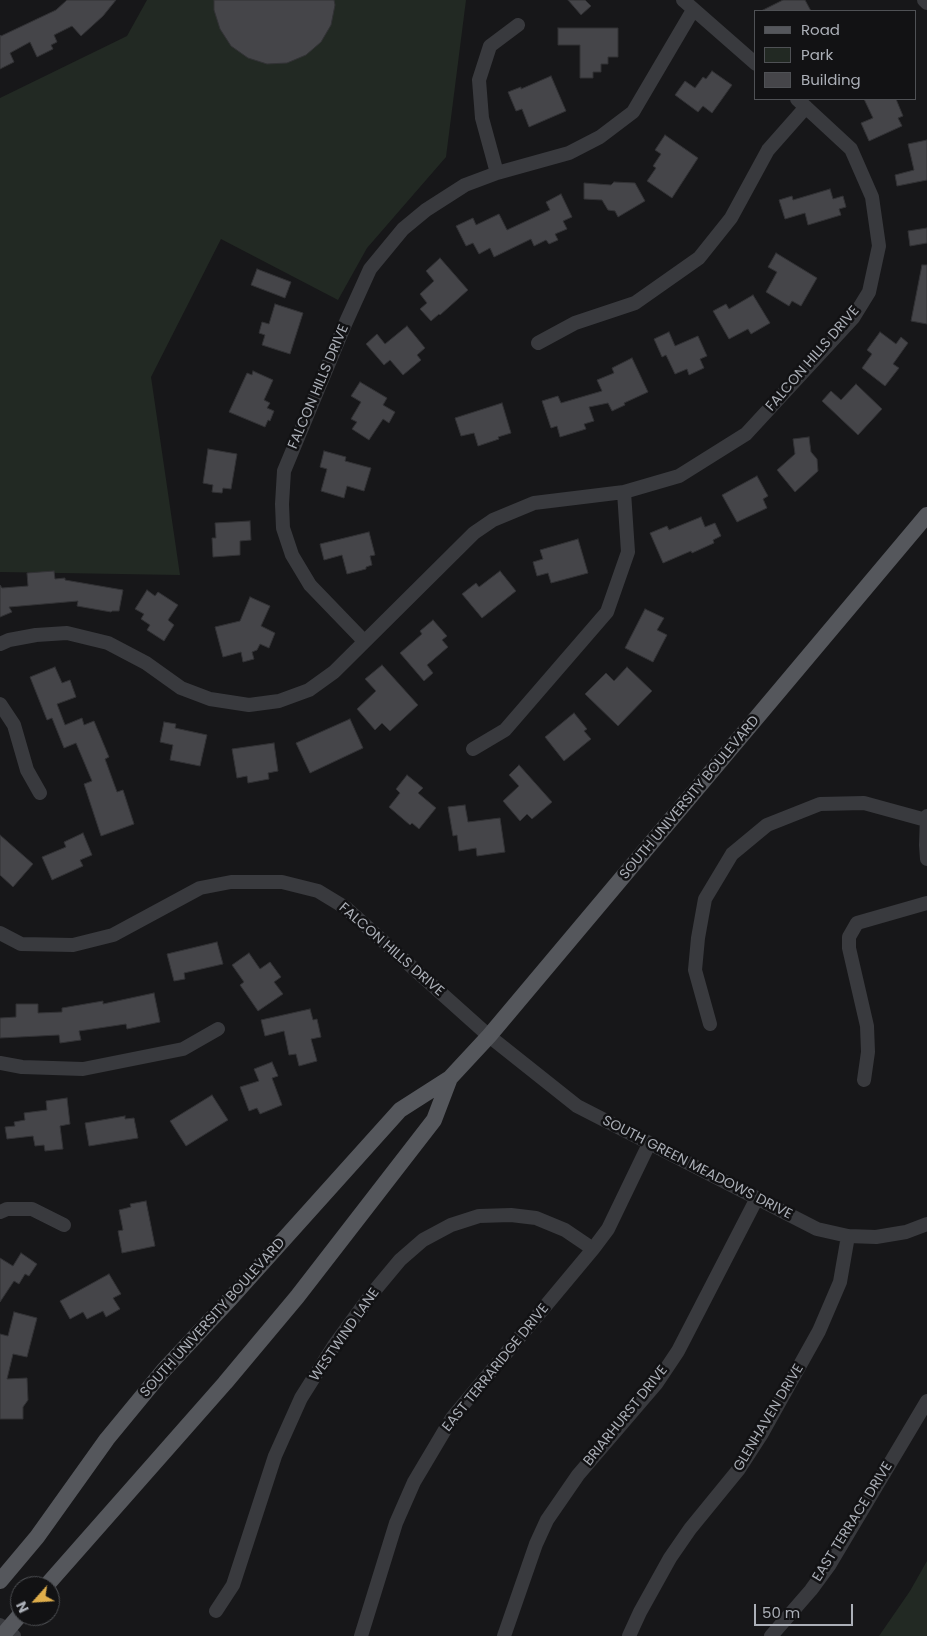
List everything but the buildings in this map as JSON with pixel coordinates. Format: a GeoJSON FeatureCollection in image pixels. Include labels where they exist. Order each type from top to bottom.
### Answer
{"type":"FeatureCollection","features":[{"type":"Feature","properties":{"kind":"main road","name":"SOUTH UNIVERSITY BOULEVARD"},"geometry":{"type":"LineString","coordinates":[[0,1581],[42,1531],[107,1439],[163,1371],[400,1110],[450,1078],[489,1036],[927,515]]}},
{"type":"Feature","properties":{"kind":"main road","name":"SOUTH UNIVERSITY BOULEVARD"},"geometry":{"type":"LineString","coordinates":[[55,1576],[225,1383],[297,1297],[434,1120],[450,1078]]}},
{"type":"Feature","properties":{"kind":"street"},"geometry":{"type":"LineString","coordinates":[[682,0],[754,62]]}},
{"type":"Feature","properties":{"kind":"street"},"geometry":{"type":"LineString","coordinates":[[924,0],[927,3]]}},
{"type":"Feature","properties":{"kind":"street","name":"FALCON HILLS DRIVE"},"geometry":{"type":"LineString","coordinates":[[364,641],[310,585],[292,555],[283,528],[282,504],[284,471],[370,269],[403,229],[426,210],[465,185],[496,173],[569,153],[600,137],[633,112],[693,10]]}},
{"type":"Feature","properties":{"kind":"street"},"geometry":{"type":"LineString","coordinates":[[496,173],[482,118],[479,80],[490,46],[518,25]]}},
{"type":"Feature","properties":{"kind":"street","name":"FALCON HILLS DRIVE"},"geometry":{"type":"LineString","coordinates":[[0,644],[9,640],[44,634],[67,633],[108,643],[146,663],[181,688],[210,699],[249,705],[279,701],[309,690],[334,672],[474,532],[493,520],[534,503],[624,492],[678,476],[746,434],[853,318],[869,292],[879,246],[872,197],[851,149],[802,103],[768,150],[731,218],[699,258],[634,303],[575,323],[538,343]]}},
{"type":"Feature","properties":{"kind":"street"},"geometry":{"type":"LineString","coordinates":[[473,748],[505,730],[607,612],[628,552],[624,492]]}},
{"type":"Feature","properties":{"kind":"street"},"geometry":{"type":"LineString","coordinates":[[0,704],[14,725],[27,770],[40,794]]}},
{"type":"Feature","properties":{"kind":"street"},"geometry":{"type":"LineString","coordinates":[[710,1024],[695,970],[705,899],[732,854],[767,825],[820,804],[864,803],[926,818],[927,859]]}},
{"type":"Feature","properties":{"kind":"street","name":"FALCON HILLS DRIVE"},"geometry":{"type":"LineString","coordinates":[[0,933],[21,944],[73,945],[114,935],[200,888],[231,882],[282,882],[318,891],[346,908],[489,1036]]}},
{"type":"Feature","properties":{"kind":"street"},"geometry":{"type":"LineString","coordinates":[[864,1080],[868,1052],[867,1026],[849,936],[857,923],[927,903]]}},
{"type":"Feature","properties":{"kind":"street"},"geometry":{"type":"LineString","coordinates":[[0,1062],[22,1067],[83,1069],[183,1049],[218,1029]]}},
{"type":"Feature","properties":{"kind":"street","name":"SOUTH GREEN MEADOWS DRIVE"},"geometry":{"type":"LineString","coordinates":[[489,1036],[577,1106],[817,1229],[848,1236],[876,1237],[906,1232],[927,1224]]}},
{"type":"Feature","properties":{"kind":"street","name":"EAST TERRARIDGE DRIVE"},"geometry":{"type":"LineString","coordinates":[[361,1636],[396,1523],[414,1482],[452,1418],[608,1229],[649,1144]]}},
{"type":"Feature","properties":{"kind":"street","name":"BRIARHURST DRIVE"},"geometry":{"type":"LineString","coordinates":[[504,1636],[533,1552],[548,1520],[578,1475],[656,1384],[678,1351],[757,1198]]}},
{"type":"Feature","properties":{"kind":"street"},"geometry":{"type":"LineString","coordinates":[[0,1212],[7,1209],[32,1209],[64,1225]]}},
{"type":"Feature","properties":{"kind":"street","name":"WESTWIND LANE"},"geometry":{"type":"LineString","coordinates":[[216,1611],[233,1585],[275,1456],[301,1398],[341,1336],[370,1296],[400,1260],[423,1240],[451,1224],[479,1216],[510,1215],[536,1218],[565,1230],[593,1249]]}},
{"type":"Feature","properties":{"kind":"street","name":"GLENHAVEN DRIVE"},"geometry":{"type":"LineString","coordinates":[[630,1636],[640,1612],[670,1558],[690,1529],[740,1469],[819,1332],[840,1282],[848,1236]]}},
{"type":"Feature","properties":{"kind":"street","name":"EAST TERRACE DRIVE"},"geometry":{"type":"LineString","coordinates":[[771,1636],[811,1590],[830,1564],[927,1401]]}},
{"type":"Feature","properties":{"kind":"green space"},"geometry":{"type":"Polygon","coordinates":[[[147,0],[466,0],[446,157],[367,248],[338,300],[221,239],[151,377],[180,575],[0,572],[0,98],[127,36],[147,0]]]}},
{"type":"Feature","properties":{"kind":"green space"},"geometry":{"type":"Polygon","coordinates":[[[927,1561],[927,1636],[879,1636],[910,1591],[927,1561]]]}}]}
